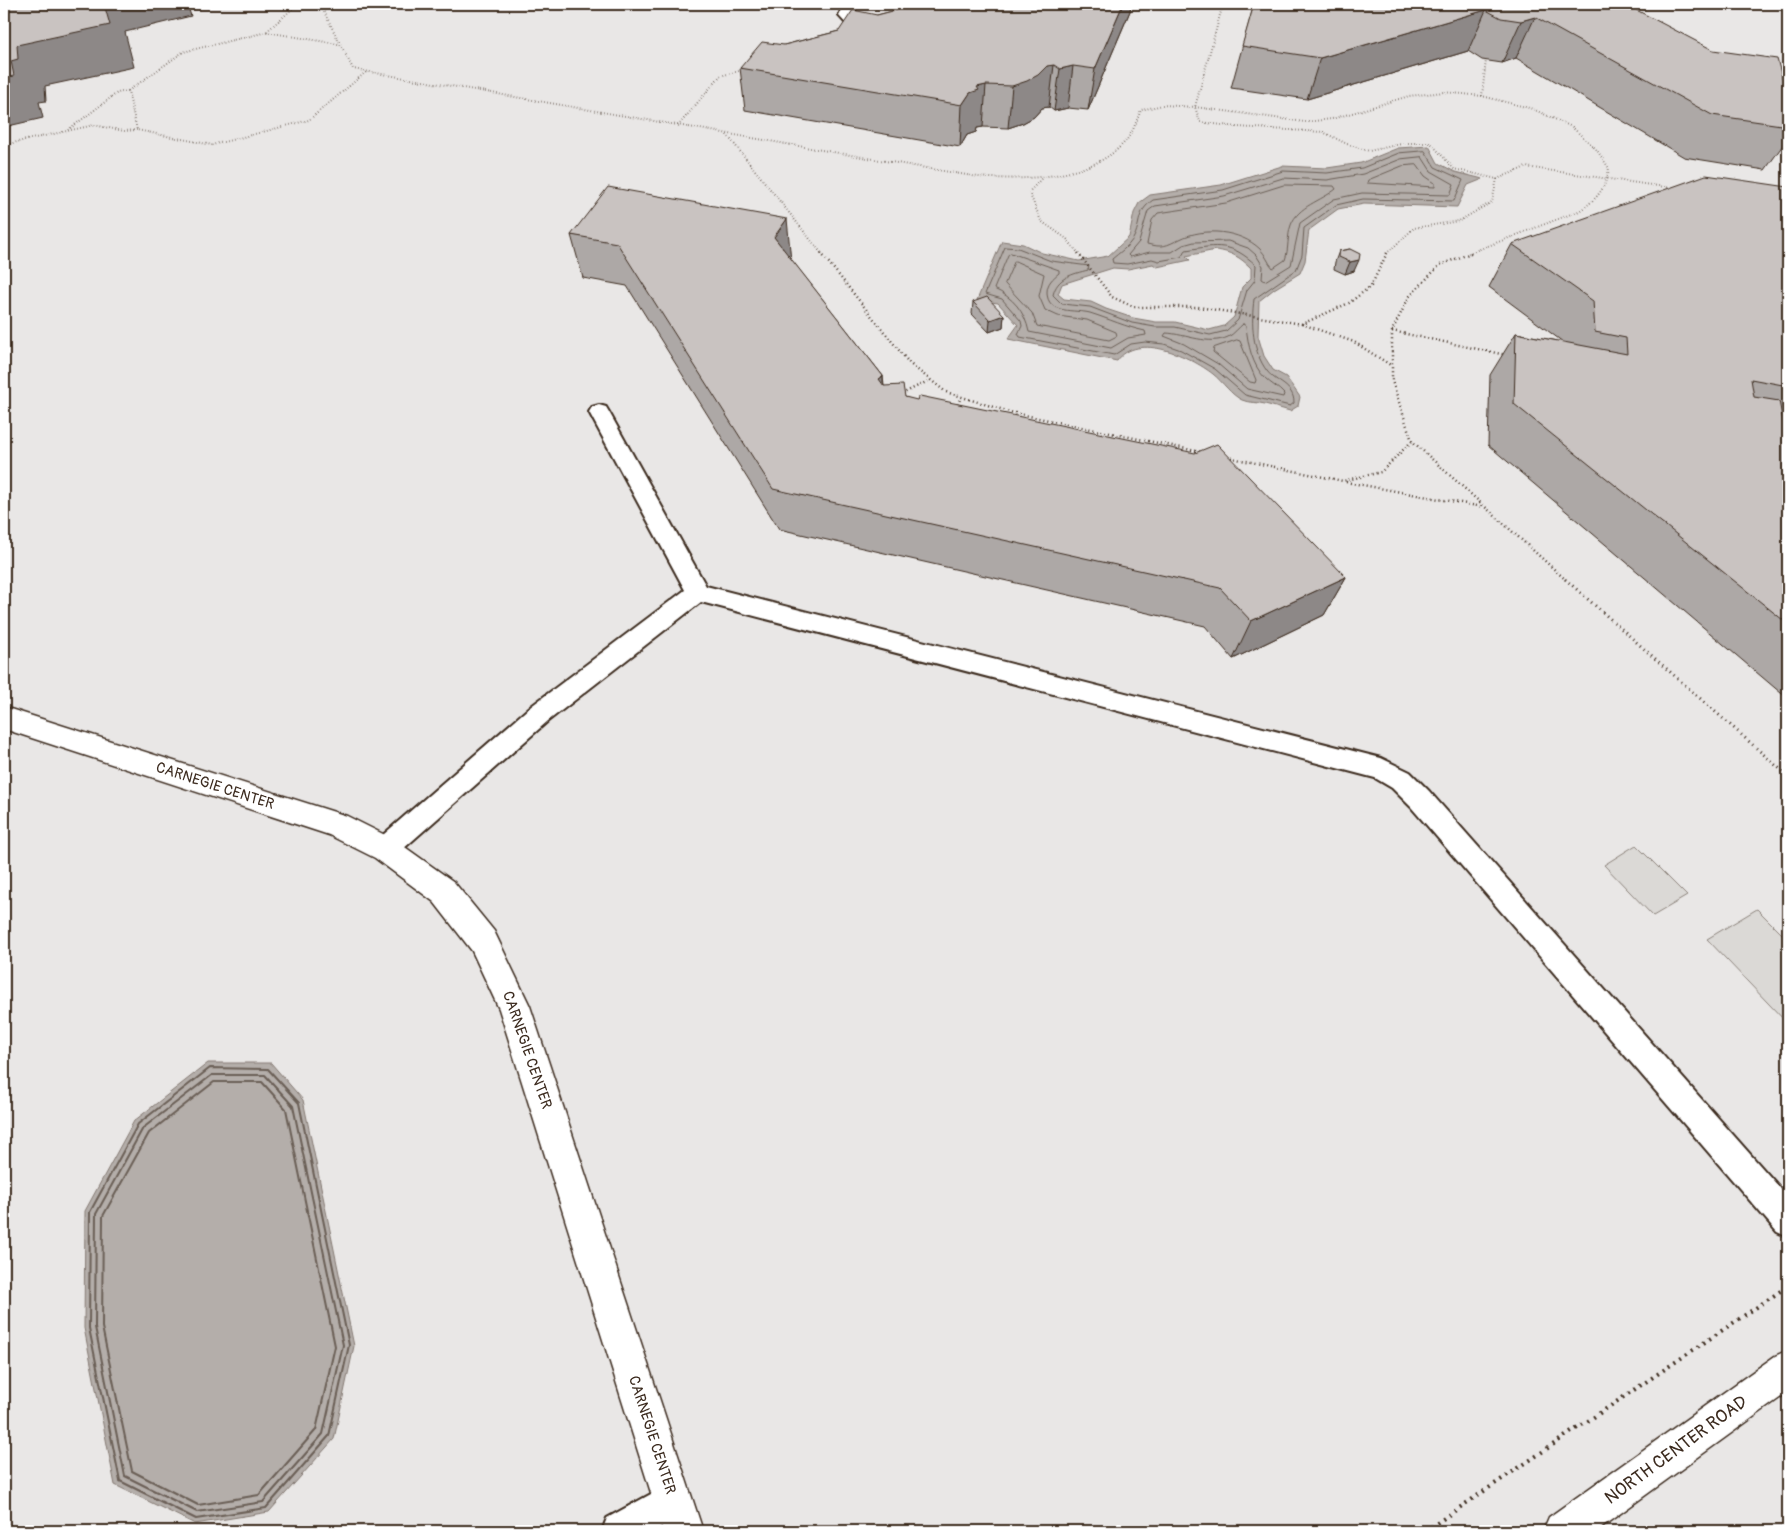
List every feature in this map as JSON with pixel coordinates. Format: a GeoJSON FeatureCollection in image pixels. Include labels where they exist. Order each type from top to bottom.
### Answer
{"type":"FeatureCollection","features":[{"type":"Feature","properties":{"kind":"street","name":"CARNEGIE CENTER"},"geometry":{"type":"LineString","coordinates":[[4,718],[337,825],[385,849],[444,892],[483,941],[514,1006],[678,1516]]}},
{"type":"Feature","properties":{"kind":"street","name":"NORTH CENTER ROAD"},"geometry":{"type":"LineString","coordinates":[[1563,1531],[1788,1369]]}},
{"type":"Feature","properties":{"kind":"lane"},"geometry":{"type":"LineString","coordinates":[[850,4],[846,16],[854,25],[870,30],[893,33]]}},
{"type":"Feature","properties":{"kind":"lane"},"geometry":{"type":"LineString","coordinates":[[598,412],[698,593],[1381,769],[1401,780],[1445,826],[1788,1221]]}},
{"type":"Feature","properties":{"kind":"lane"},"geometry":{"type":"LineString","coordinates":[[385,849],[539,714],[698,593]]}},
{"type":"Feature","properties":{"kind":"lane"},"geometry":{"type":"LineString","coordinates":[[620,1531],[678,1516]]}},
{"type":"Feature","properties":{"kind":"path"},"geometry":{"type":"LineString","coordinates":[[267,32],[298,4]]}},
{"type":"Feature","properties":{"kind":"path"},"geometry":{"type":"LineString","coordinates":[[320,4],[353,69],[947,173],[1009,181],[1050,178],[1079,169],[1113,153],[1128,137],[1141,110],[1163,105],[1195,107],[1305,122],[1332,118],[1409,96],[1444,92],[1482,96],[1533,108],[1572,127],[1596,149],[1609,168],[1608,183],[1596,199],[1579,211],[1440,265],[1409,297],[1392,331],[1392,380],[1412,441],[1483,507],[1788,776]]}},
{"type":"Feature","properties":{"kind":"path"},"geometry":{"type":"LineString","coordinates":[[1223,4],[1195,107],[1200,122],[1237,127],[1323,132],[1348,144],[1369,150],[1406,143],[1431,143],[1454,169],[1496,179],[1526,167],[1680,190]]}},
{"type":"Feature","properties":{"kind":"path"},"geometry":{"type":"LineString","coordinates":[[66,131],[117,93],[128,91],[183,52],[267,32],[339,44]]}},
{"type":"Feature","properties":{"kind":"path"},"geometry":{"type":"LineString","coordinates":[[1482,96],[1486,60]]}},
{"type":"Feature","properties":{"kind":"path"},"geometry":{"type":"LineString","coordinates":[[677,126],[720,76],[748,69]]}},
{"type":"Feature","properties":{"kind":"path"},"geometry":{"type":"LineString","coordinates":[[4,145],[94,125],[124,131],[137,130],[212,145],[309,120],[366,72]]}},
{"type":"Feature","properties":{"kind":"path"},"geometry":{"type":"LineString","coordinates":[[128,91],[137,130]]}},
{"type":"Feature","properties":{"kind":"path"},"geometry":{"type":"LineString","coordinates":[[726,135],[910,364],[946,392],[1010,412],[1210,454]]}},
{"type":"Feature","properties":{"kind":"path"},"geometry":{"type":"LineString","coordinates":[[1041,179],[1029,192],[1041,221],[1067,239],[1112,297],[1134,307],[1198,307],[1232,311],[1302,324],[1354,342],[1392,367]]}},
{"type":"Feature","properties":{"kind":"path"},"geometry":{"type":"LineString","coordinates":[[1302,324],[1350,303],[1371,286],[1386,254],[1414,228],[1459,221],[1492,202],[1496,179]]}},
{"type":"Feature","properties":{"kind":"path"},"geometry":{"type":"LineString","coordinates":[[1392,331],[1509,355]]}},
{"type":"Feature","properties":{"kind":"path"},"geometry":{"type":"LineString","coordinates":[[899,396],[930,380]]}},
{"type":"Feature","properties":{"kind":"path"},"geometry":{"type":"LineString","coordinates":[[953,414],[961,397]]}},
{"type":"Feature","properties":{"kind":"path"},"geometry":{"type":"LineString","coordinates":[[1343,481],[1381,472],[1412,441]]}},
{"type":"Feature","properties":{"kind":"path"},"geometry":{"type":"LineString","coordinates":[[1219,456],[1483,507]]}},
{"type":"Feature","properties":{"kind":"path"},"geometry":{"type":"LineString","coordinates":[[1425,1531],[1788,1286]]}},
{"type":"Feature","properties":{"kind":"shaded area"},"geometry":{"type":"Polygon","coordinates":[[[4,4],[1788,4],[1788,1531],[4,1531],[4,4]]]}},
{"type":"Feature","properties":{"kind":"shaded area"},"geometry":{"type":"Polygon","coordinates":[[[1636,845],[1687,896],[1653,916],[1604,865],[1636,845]]]}},
{"type":"Feature","properties":{"kind":"shaded area"},"geometry":{"type":"Polygon","coordinates":[[[1757,909],[1788,940],[1788,1024],[1707,939],[1757,909]]]}},
{"type":"Feature","properties":{"kind":"water"},"geometry":{"type":"Polygon","coordinates":[[[1429,146],[1438,163],[1455,172],[1483,179],[1468,185],[1457,207],[1364,204],[1338,209],[1309,230],[1305,261],[1300,273],[1259,301],[1258,336],[1264,356],[1273,370],[1286,377],[1300,397],[1298,406],[1290,411],[1242,400],[1203,367],[1165,350],[1151,347],[1138,348],[1126,352],[1117,361],[1008,339],[1018,325],[998,303],[977,300],[1002,241],[1023,244],[1042,253],[1079,261],[1108,256],[1129,237],[1134,213],[1139,203],[1150,195],[1221,185],[1282,166],[1327,168],[1361,163],[1398,148],[1429,146]],[[1216,250],[1186,256],[1190,260],[1157,267],[1153,264],[1128,269],[1113,268],[1062,284],[1058,294],[1064,299],[1091,302],[1133,318],[1156,322],[1175,322],[1209,330],[1224,326],[1234,317],[1242,287],[1251,278],[1251,268],[1247,264],[1231,254],[1216,250]]]}},
{"type":"Feature","properties":{"kind":"water"},"geometry":{"type":"Polygon","coordinates":[[[208,1063],[271,1063],[303,1100],[354,1346],[334,1439],[269,1512],[195,1524],[115,1485],[84,1328],[85,1211],[134,1121],[208,1063]]]}},
{"type":"Feature","properties":{"kind":"building"},"geometry":{"type":"Polygon","coordinates":[[[4,4],[104,4],[110,25],[17,45],[18,59],[11,61],[14,76],[4,78],[4,4]]]}},
{"type":"Feature","properties":{"kind":"building"},"geometry":{"type":"Polygon","coordinates":[[[905,4],[1123,4],[1095,69],[1073,66],[1060,69],[1054,65],[1047,66],[1038,75],[1012,86],[986,85],[977,87],[979,90],[970,93],[962,105],[740,68],[762,42],[784,45],[839,31],[853,10],[877,15],[908,7],[905,4]]]}},
{"type":"Feature","properties":{"kind":"building"},"geometry":{"type":"Polygon","coordinates":[[[1254,4],[1625,4],[1713,50],[1777,59],[1788,99],[1788,126],[1712,115],[1535,17],[1521,21],[1501,18],[1486,10],[1320,58],[1242,46],[1254,4]]]}},
{"type":"Feature","properties":{"kind":"building"},"geometry":{"type":"Polygon","coordinates":[[[1706,175],[1788,187],[1788,386],[1751,379],[1754,397],[1779,401],[1786,437],[1788,438],[1788,624],[1514,404],[1516,333],[1627,354],[1626,338],[1595,332],[1593,301],[1512,244],[1706,175]]]}},
{"type":"Feature","properties":{"kind":"building"},"geometry":{"type":"Polygon","coordinates":[[[608,187],[787,219],[774,237],[883,376],[879,379],[884,386],[903,385],[905,397],[917,400],[920,396],[1195,453],[1217,444],[1346,577],[1251,621],[1220,588],[773,489],[617,243],[571,235],[608,187]]]}},
{"type":"Feature","properties":{"kind":"building"},"geometry":{"type":"Polygon","coordinates":[[[1350,249],[1360,254],[1359,260],[1350,262],[1339,257],[1339,251],[1350,249]]]}},
{"type":"Feature","properties":{"kind":"building"},"geometry":{"type":"Polygon","coordinates":[[[987,297],[1004,315],[990,320],[973,302],[987,297]]]}}]}
